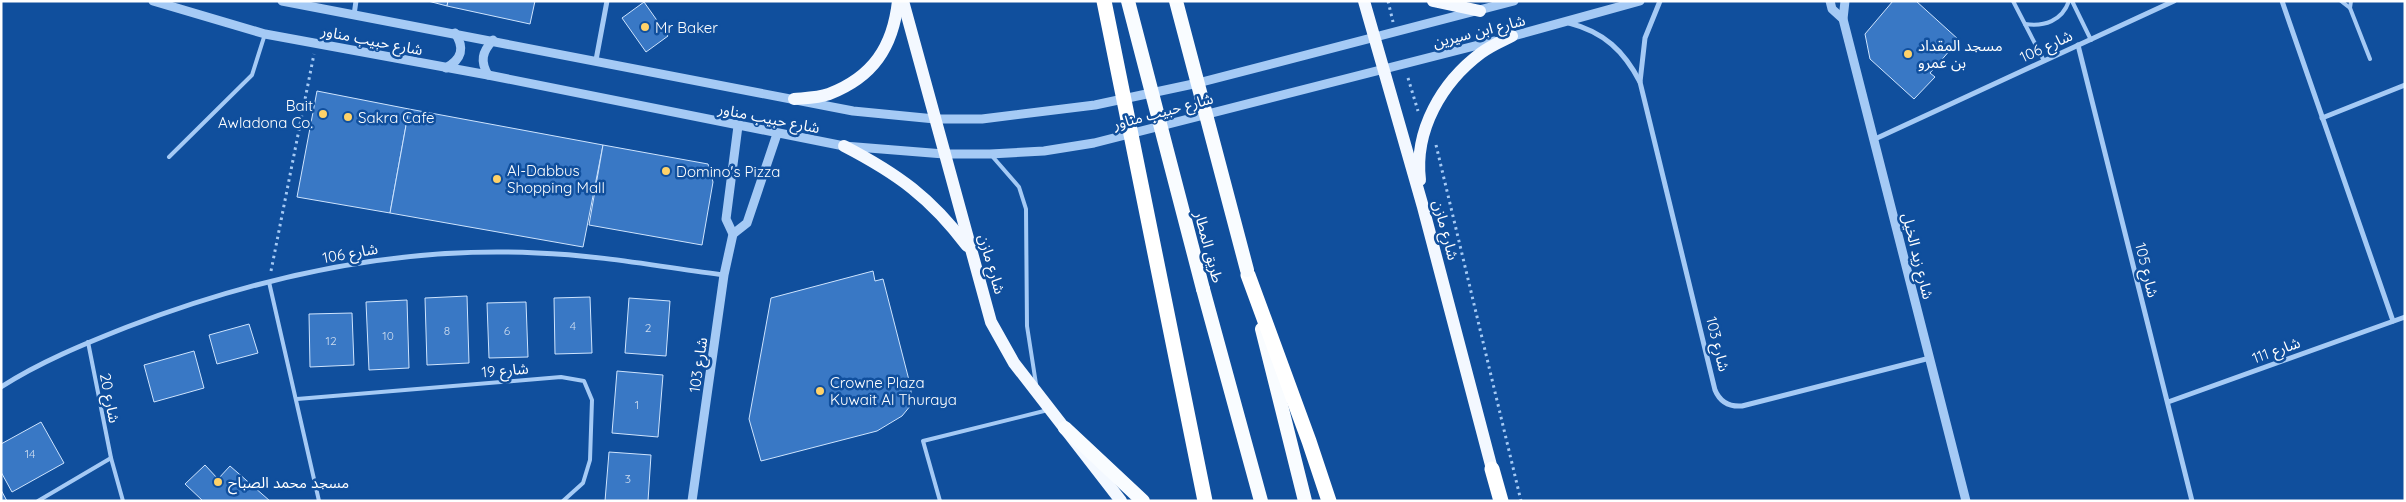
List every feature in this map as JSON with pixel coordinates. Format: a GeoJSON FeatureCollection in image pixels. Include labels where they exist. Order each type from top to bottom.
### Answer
{"type":"FeatureCollection","features":[{"type":"Feature","properties":{"kind":"highway"},"geometry":{"type":"LineString","coordinates":[[1104,1],[1205,501]]}},
{"type":"Feature","properties":{"kind":"highway","name":"طريق المطار"},"geometry":{"type":"LineString","coordinates":[[1128,1],[1203,289],[1261,501]]}},
{"type":"Feature","properties":{"kind":"highway","name":"طريق المطار"},"geometry":{"type":"LineString","coordinates":[[1176,1],[1248,273],[1305,501]]}},
{"type":"Feature","properties":{"kind":"highway"},"geometry":{"type":"LineString","coordinates":[[1248,273],[1309,440],[1329,501]]}},
{"type":"Feature","properties":{"kind":"highway"},"geometry":{"type":"LineString","coordinates":[[1065,428],[1143,501]]}},
{"type":"Feature","properties":{"kind":"highway"},"geometry":{"type":"LineString","coordinates":[[1492,469],[1496,501]]}},
{"type":"Feature","properties":{"kind":"highway"},"geometry":{"type":"LineString","coordinates":[[1492,469],[1501,501]]}},
{"type":"Feature","properties":{"kind":"main road"},"geometry":{"type":"LineString","coordinates":[[794,99],[827,95],[857,80],[880,57],[895,27],[898,1]]}},
{"type":"Feature","properties":{"kind":"main road","name":"شارع مازن"},"geometry":{"type":"LineString","coordinates":[[903,1],[991,322],[1014,363],[1121,501]]}},
{"type":"Feature","properties":{"kind":"main road","name":"شارع مازن"},"geometry":{"type":"LineString","coordinates":[[1364,1],[1423,207],[1492,469]]}},
{"type":"Feature","properties":{"kind":"main road"},"geometry":{"type":"LineString","coordinates":[[1433,1],[1480,11]]}},
{"type":"Feature","properties":{"kind":"main road"},"geometry":{"type":"LineString","coordinates":[[1423,207],[1418,168],[1424,130],[1438,99],[1457,73],[1482,52],[1512,36]]}},
{"type":"Feature","properties":{"kind":"main road"},"geometry":{"type":"LineString","coordinates":[[844,146],[882,166],[917,190],[947,220],[972,254]]}},
{"type":"Feature","properties":{"kind":"street","name":"شارع حبيب مناور"},"geometry":{"type":"LineString","coordinates":[[153,1],[266,34],[488,75],[776,134],[844,146],[944,154],[1044,151],[1094,144],[1383,71]]}},
{"type":"Feature","properties":{"kind":"street","name":"شارع حبيب مناور"},"geometry":{"type":"LineString","coordinates":[[282,1],[493,40],[852,111],[935,119],[982,119],[1096,105],[1198,83],[1374,38]]}},
{"type":"Feature","properties":{"kind":"street"},"geometry":{"type":"LineString","coordinates":[[354,15],[356,1]]}},
{"type":"Feature","properties":{"kind":"street"},"geometry":{"type":"LineString","coordinates":[[596,60],[607,1]]}},
{"type":"Feature","properties":{"kind":"street","name":"شارع ابن سيرين"},"geometry":{"type":"LineString","coordinates":[[1374,38],[1514,1]]}},
{"type":"Feature","properties":{"kind":"street","name":"شارع ابن سيرين"},"geometry":{"type":"LineString","coordinates":[[1383,71],[1640,1]]}},
{"type":"Feature","properties":{"kind":"street","name":"شارع 103"},"geometry":{"type":"LineString","coordinates":[[1640,82],[1645,38],[1660,1]]}},
{"type":"Feature","properties":{"kind":"street","name":"شارع زيد الخيل"},"geometry":{"type":"LineString","coordinates":[[1830,1],[1832,10],[1843,19]]}},
{"type":"Feature","properties":{"kind":"street","name":"شارع زيد الخيل"},"geometry":{"type":"LineString","coordinates":[[1845,1],[1843,19],[1966,501]]}},
{"type":"Feature","properties":{"kind":"street","name":"شارع 106"},"geometry":{"type":"LineString","coordinates":[[1874,139],[2174,1]]}},
{"type":"Feature","properties":{"kind":"street"},"geometry":{"type":"LineString","coordinates":[[2282,1],[2394,321]]}},
{"type":"Feature","properties":{"kind":"street","name":"شارع 103"},"geometry":{"type":"LineString","coordinates":[[1568,22],[1591,30],[1611,42],[1632,66],[1640,82],[1715,390],[1721,400],[1731,406],[1742,406],[1930,358]]}},
{"type":"Feature","properties":{"kind":"street"},"geometry":{"type":"LineString","coordinates":[[445,68],[455,63],[461,53],[461,42],[454,33]]}},
{"type":"Feature","properties":{"kind":"street"},"geometry":{"type":"LineString","coordinates":[[488,75],[483,67],[482,57],[486,47],[493,40]]}},
{"type":"Feature","properties":{"kind":"street","name":"شارع 105"},"geometry":{"type":"LineString","coordinates":[[2078,45],[2192,501]]}},
{"type":"Feature","properties":{"kind":"street"},"geometry":{"type":"LineString","coordinates":[[2322,118],[2405,85]]}},
{"type":"Feature","properties":{"kind":"street","name":"شارع 103"},"geometry":{"type":"LineString","coordinates":[[692,501],[724,276],[733,234],[726,219],[738,126]]}},
{"type":"Feature","properties":{"kind":"street"},"geometry":{"type":"LineString","coordinates":[[733,234],[747,223],[776,134]]}},
{"type":"Feature","properties":{"kind":"street","name":"شارع 106"},"geometry":{"type":"LineString","coordinates":[[1,387],[19,376],[88,342],[183,306],[269,282],[363,261],[460,253],[537,252],[724,276]]}},
{"type":"Feature","properties":{"kind":"street","name":"شارع 111"},"geometry":{"type":"LineString","coordinates":[[2168,402],[2405,317]]}},
{"type":"Feature","properties":{"kind":"lane"},"geometry":{"type":"LineString","coordinates":[[2013,1],[2044,61]]}},
{"type":"Feature","properties":{"kind":"lane"},"geometry":{"type":"LineString","coordinates":[[2025,24],[2035,26],[2054,20],[2070,1],[2091,40]]}},
{"type":"Feature","properties":{"kind":"lane"},"geometry":{"type":"LineString","coordinates":[[2341,1],[2350,8],[2370,59]]}},
{"type":"Feature","properties":{"kind":"lane"},"geometry":{"type":"LineString","coordinates":[[2350,8],[2352,1]]}},
{"type":"Feature","properties":{"kind":"lane"},"geometry":{"type":"LineString","coordinates":[[169,157],[252,75],[266,34]]}},
{"type":"Feature","properties":{"kind":"lane"},"geometry":{"type":"LineString","coordinates":[[990,154],[1019,187],[1026,209],[1027,326],[1038,395]]}},
{"type":"Feature","properties":{"kind":"lane"},"geometry":{"type":"LineString","coordinates":[[269,282],[319,501]]}},
{"type":"Feature","properties":{"kind":"lane","name":"شارع 20"},"geometry":{"type":"LineString","coordinates":[[88,342],[111,458],[123,501]]}},
{"type":"Feature","properties":{"kind":"lane","name":"شارع 19"},"geometry":{"type":"LineString","coordinates":[[297,399],[561,377],[584,381],[592,400],[590,460],[583,483],[563,501]]}},
{"type":"Feature","properties":{"kind":"lane"},"geometry":{"type":"LineString","coordinates":[[940,501],[923,441],[1050,409]]}},
{"type":"Feature","properties":{"kind":"lane"},"geometry":{"type":"LineString","coordinates":[[38,501],[111,458]]}},
{"type":"Feature","properties":{"kind":"path"},"geometry":{"type":"LineString","coordinates":[[1388,1],[1394,25]]}},
{"type":"Feature","properties":{"kind":"path"},"geometry":{"type":"LineString","coordinates":[[269,282],[316,43]]}},
{"type":"Feature","properties":{"kind":"path"},"geometry":{"type":"LineString","coordinates":[[1408,78],[1420,119]]}},
{"type":"Feature","properties":{"kind":"path"},"geometry":{"type":"LineString","coordinates":[[1436,143],[1521,501]]}},
{"type":"Feature","properties":{"kind":"building"},"geometry":{"type":"Polygon","coordinates":[[[428,1],[448,1],[447,6],[428,1]]]}},
{"type":"Feature","properties":{"kind":"building"},"geometry":{"type":"Polygon","coordinates":[[[448,1],[535,1],[530,24],[447,6],[448,1]]]}},
{"type":"Feature","properties":{"kind":"building","name":"مسجد المقداد بن عمرو"},"geometry":{"type":"Polygon","coordinates":[[[1893,1],[1916,1],[1959,40],[1930,73],[1935,77],[1914,99],[1870,59],[1865,34],[1893,1]]]}},
{"type":"Feature","properties":{"kind":"building","name":"Mr Baker"},"geometry":{"type":"Polygon","coordinates":[[[644,2],[668,36],[646,52],[622,18],[644,2]]]}},
{"type":"Feature","properties":{"kind":"building"},"geometry":{"type":"Polygon","coordinates":[[[317,91],[409,109],[390,213],[297,197],[317,91]]]}},
{"type":"Feature","properties":{"kind":"building","name":"Al-Dabbus Shopping Mall"},"geometry":{"type":"Polygon","coordinates":[[[409,109],[603,145],[583,247],[390,213],[409,109]]]}},
{"type":"Feature","properties":{"kind":"building"},"geometry":{"type":"Polygon","coordinates":[[[603,145],[708,164],[713,182],[702,245],[589,225],[603,145]]]}},
{"type":"Feature","properties":{"kind":"building"},"geometry":{"type":"Polygon","coordinates":[[[873,271],[875,281],[883,279],[911,388],[911,405],[902,416],[877,431],[761,461],[749,419],[771,298],[873,271]]]}},
{"type":"Feature","properties":{"kind":"building"},"geometry":{"type":"Polygon","coordinates":[[[467,296],[469,363],[427,365],[425,298],[467,296]]]}},
{"type":"Feature","properties":{"kind":"building"},"geometry":{"type":"Polygon","coordinates":[[[590,297],[592,353],[555,354],[554,298],[590,297]]]}},
{"type":"Feature","properties":{"kind":"building"},"geometry":{"type":"Polygon","coordinates":[[[629,298],[670,301],[666,356],[625,353],[629,298]]]}},
{"type":"Feature","properties":{"kind":"building"},"geometry":{"type":"Polygon","coordinates":[[[407,300],[409,368],[369,370],[366,302],[407,300]]]}},
{"type":"Feature","properties":{"kind":"building"},"geometry":{"type":"Polygon","coordinates":[[[526,302],[528,357],[489,358],[487,303],[526,302]]]}},
{"type":"Feature","properties":{"kind":"building"},"geometry":{"type":"Polygon","coordinates":[[[352,313],[354,365],[310,367],[309,314],[352,313]]]}},
{"type":"Feature","properties":{"kind":"building"},"geometry":{"type":"Polygon","coordinates":[[[249,324],[258,353],[217,364],[209,335],[249,324]]]}},
{"type":"Feature","properties":{"kind":"building"},"geometry":{"type":"Polygon","coordinates":[[[194,351],[204,388],[154,402],[144,365],[194,351]]]}},
{"type":"Feature","properties":{"kind":"building"},"geometry":{"type":"Polygon","coordinates":[[[617,371],[663,375],[658,437],[612,433],[617,371]]]}},
{"type":"Feature","properties":{"kind":"building"},"geometry":{"type":"Polygon","coordinates":[[[41,422],[64,463],[12,492],[1,472],[1,444],[41,422]]]}},
{"type":"Feature","properties":{"kind":"building"},"geometry":{"type":"Polygon","coordinates":[[[609,452],[651,455],[648,501],[605,501],[609,452]]]}},
{"type":"Feature","properties":{"kind":"building","name":"مسجد محمد الصباح"},"geometry":{"type":"Polygon","coordinates":[[[205,465],[218,479],[230,466],[270,501],[203,501],[185,484],[205,465]]]}},
{"type":"Feature","properties":{"kind":"building"},"geometry":{"type":"Polygon","coordinates":[[[1,490],[7,501],[1,501],[1,490]]]}},
{"type":"Feature","properties":{"kind":"place","name":"Mr Baker"},"geometry":{"type":"Point","coordinates":[645,27]}},
{"type":"Feature","properties":{"kind":"place","name":"مسجد المقداد بن عمرو"},"geometry":{"type":"Point","coordinates":[1908,54]}},
{"type":"Feature","properties":{"kind":"place","name":"Bait Awladona Co."},"geometry":{"type":"Point","coordinates":[323,114]}},
{"type":"Feature","properties":{"kind":"place","name":"Sakra Cafe"},"geometry":{"type":"Point","coordinates":[348,117]}},
{"type":"Feature","properties":{"kind":"place","name":"Domino's Pizza"},"geometry":{"type":"Point","coordinates":[666,171]}},
{"type":"Feature","properties":{"kind":"place","name":"Al-Dabbus Shopping Mall"},"geometry":{"type":"Point","coordinates":[497,179]}},
{"type":"Feature","properties":{"kind":"place","name":"Crowne Plaza Kuwait Al Thuraya"},"geometry":{"type":"Point","coordinates":[820,391]}},
{"type":"Feature","properties":{"kind":"place","name":"مسجد محمد الصباح"},"geometry":{"type":"Point","coordinates":[218,482]}}]}
